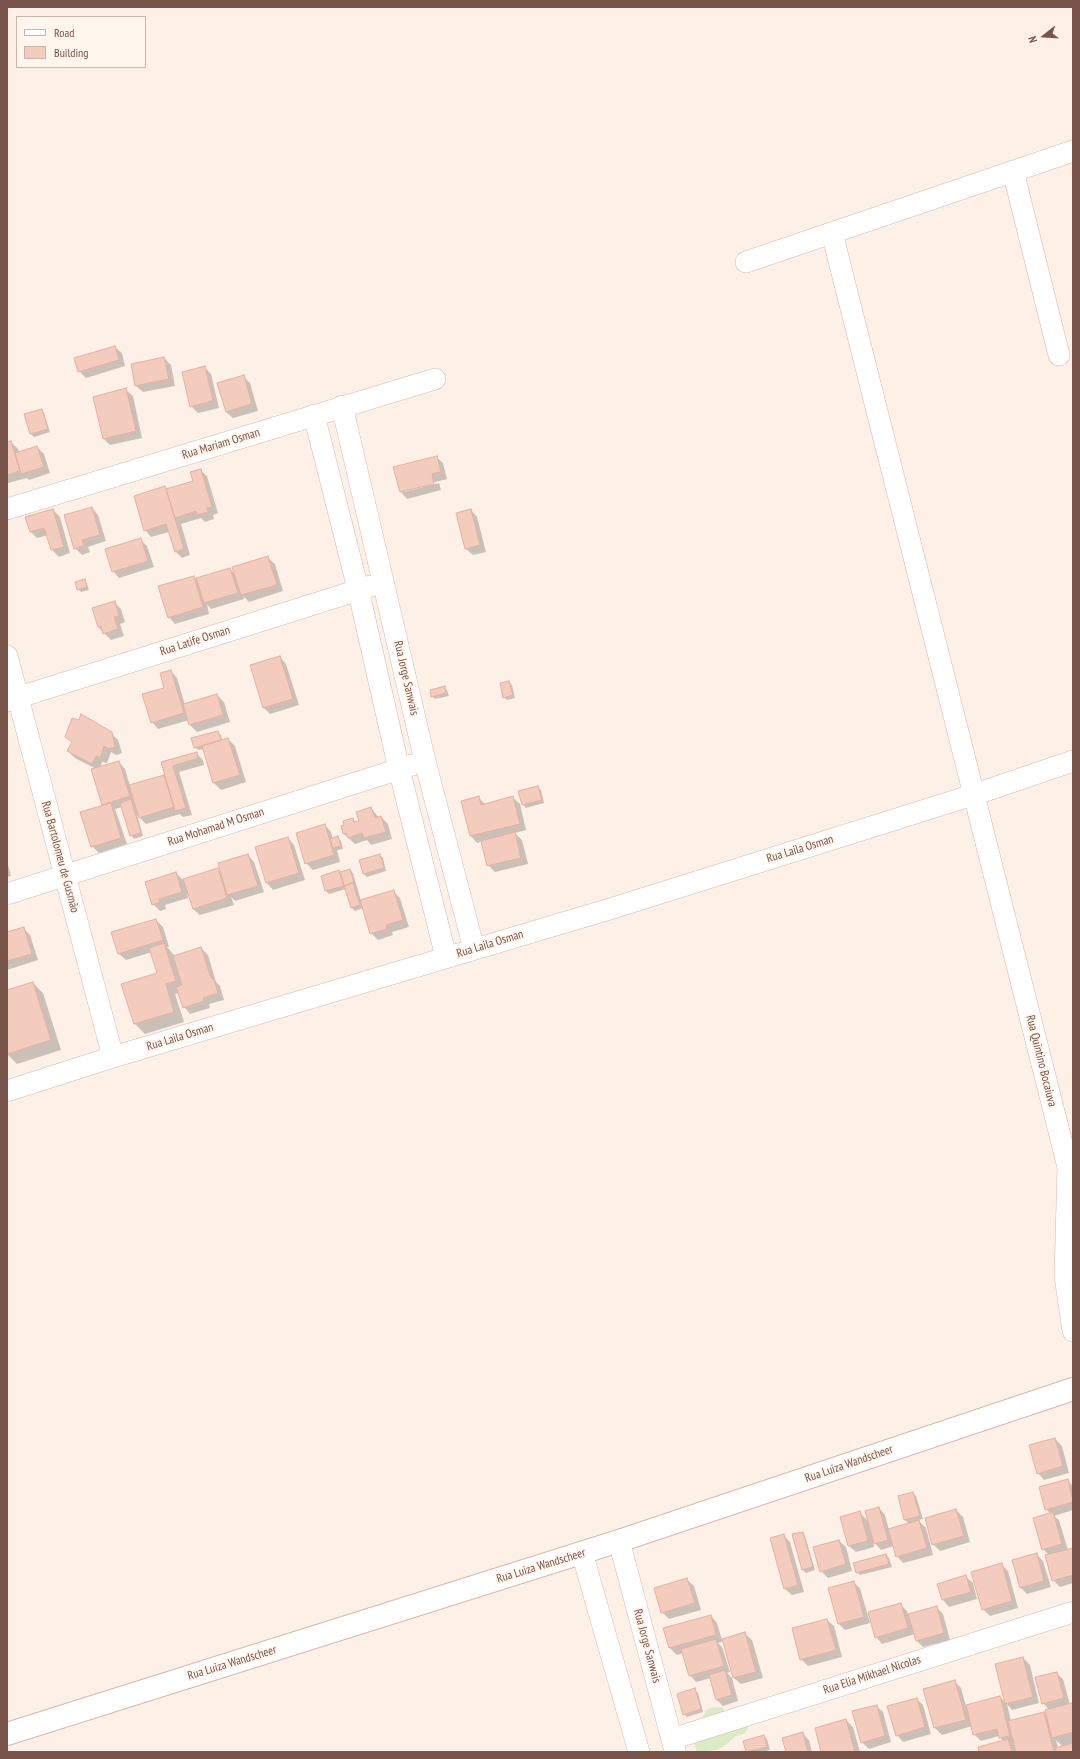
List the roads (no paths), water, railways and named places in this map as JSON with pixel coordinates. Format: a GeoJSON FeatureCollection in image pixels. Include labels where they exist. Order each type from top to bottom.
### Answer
{"type":"FeatureCollection","features":[{"type":"Feature","properties":{"kind":"main road","name":"Rua Luiza Wandscheer"},"geometry":{"type":"LineString","coordinates":[[7,1734],[582,1553],[1073,1389]]}},
{"type":"Feature","properties":{"kind":"street"},"geometry":{"type":"LineString","coordinates":[[746,262],[1073,151]]}},
{"type":"Feature","properties":{"kind":"street"},"geometry":{"type":"LineString","coordinates":[[1013,171],[1059,355]]}},
{"type":"Feature","properties":{"kind":"street","name":"Rua Quintino Bocaíuva"},"geometry":{"type":"LineString","coordinates":[[832,233],[973,795],[1070,1166],[1065,1276],[1073,1331]]}},
{"type":"Feature","properties":{"kind":"street","name":"Rua Mariam Osman"},"geometry":{"type":"LineString","coordinates":[[7,509],[435,379]]}},
{"type":"Feature","properties":{"kind":"street","name":"Rua Jorge Sanwais"},"geometry":{"type":"LineString","coordinates":[[342,406],[425,762],[474,949]]}},
{"type":"Feature","properties":{"kind":"street"},"geometry":{"type":"LineString","coordinates":[[314,415],[358,589],[399,769],[446,957]]}},
{"type":"Feature","properties":{"kind":"street","name":"Rua Latife Osman"},"geometry":{"type":"LineString","coordinates":[[12,699],[358,589],[384,583]]}},
{"type":"Feature","properties":{"kind":"street","name":"Rua Bartolomeu de Gusmão"},"geometry":{"type":"LineString","coordinates":[[7,656],[12,699],[65,876],[113,1057]]}},
{"type":"Feature","properties":{"kind":"street","name":"Rua Laila Osman"},"geometry":{"type":"LineString","coordinates":[[7,1091],[113,1057],[620,906],[973,795],[1073,761]]}},
{"type":"Feature","properties":{"kind":"street","name":"Rua Mohamad M Osman"},"geometry":{"type":"LineString","coordinates":[[7,894],[425,762]]}},
{"type":"Feature","properties":{"kind":"street","name":"Rua Jorge Sanwais"},"geometry":{"type":"LineString","coordinates":[[619,1541],[673,1745]]}},
{"type":"Feature","properties":{"kind":"street"},"geometry":{"type":"LineString","coordinates":[[582,1553],[639,1752]]}},
{"type":"Feature","properties":{"kind":"street","name":"Rua Elia Mikhael Nicolas"},"geometry":{"type":"LineString","coordinates":[[673,1745],[1073,1612]]}}]}
